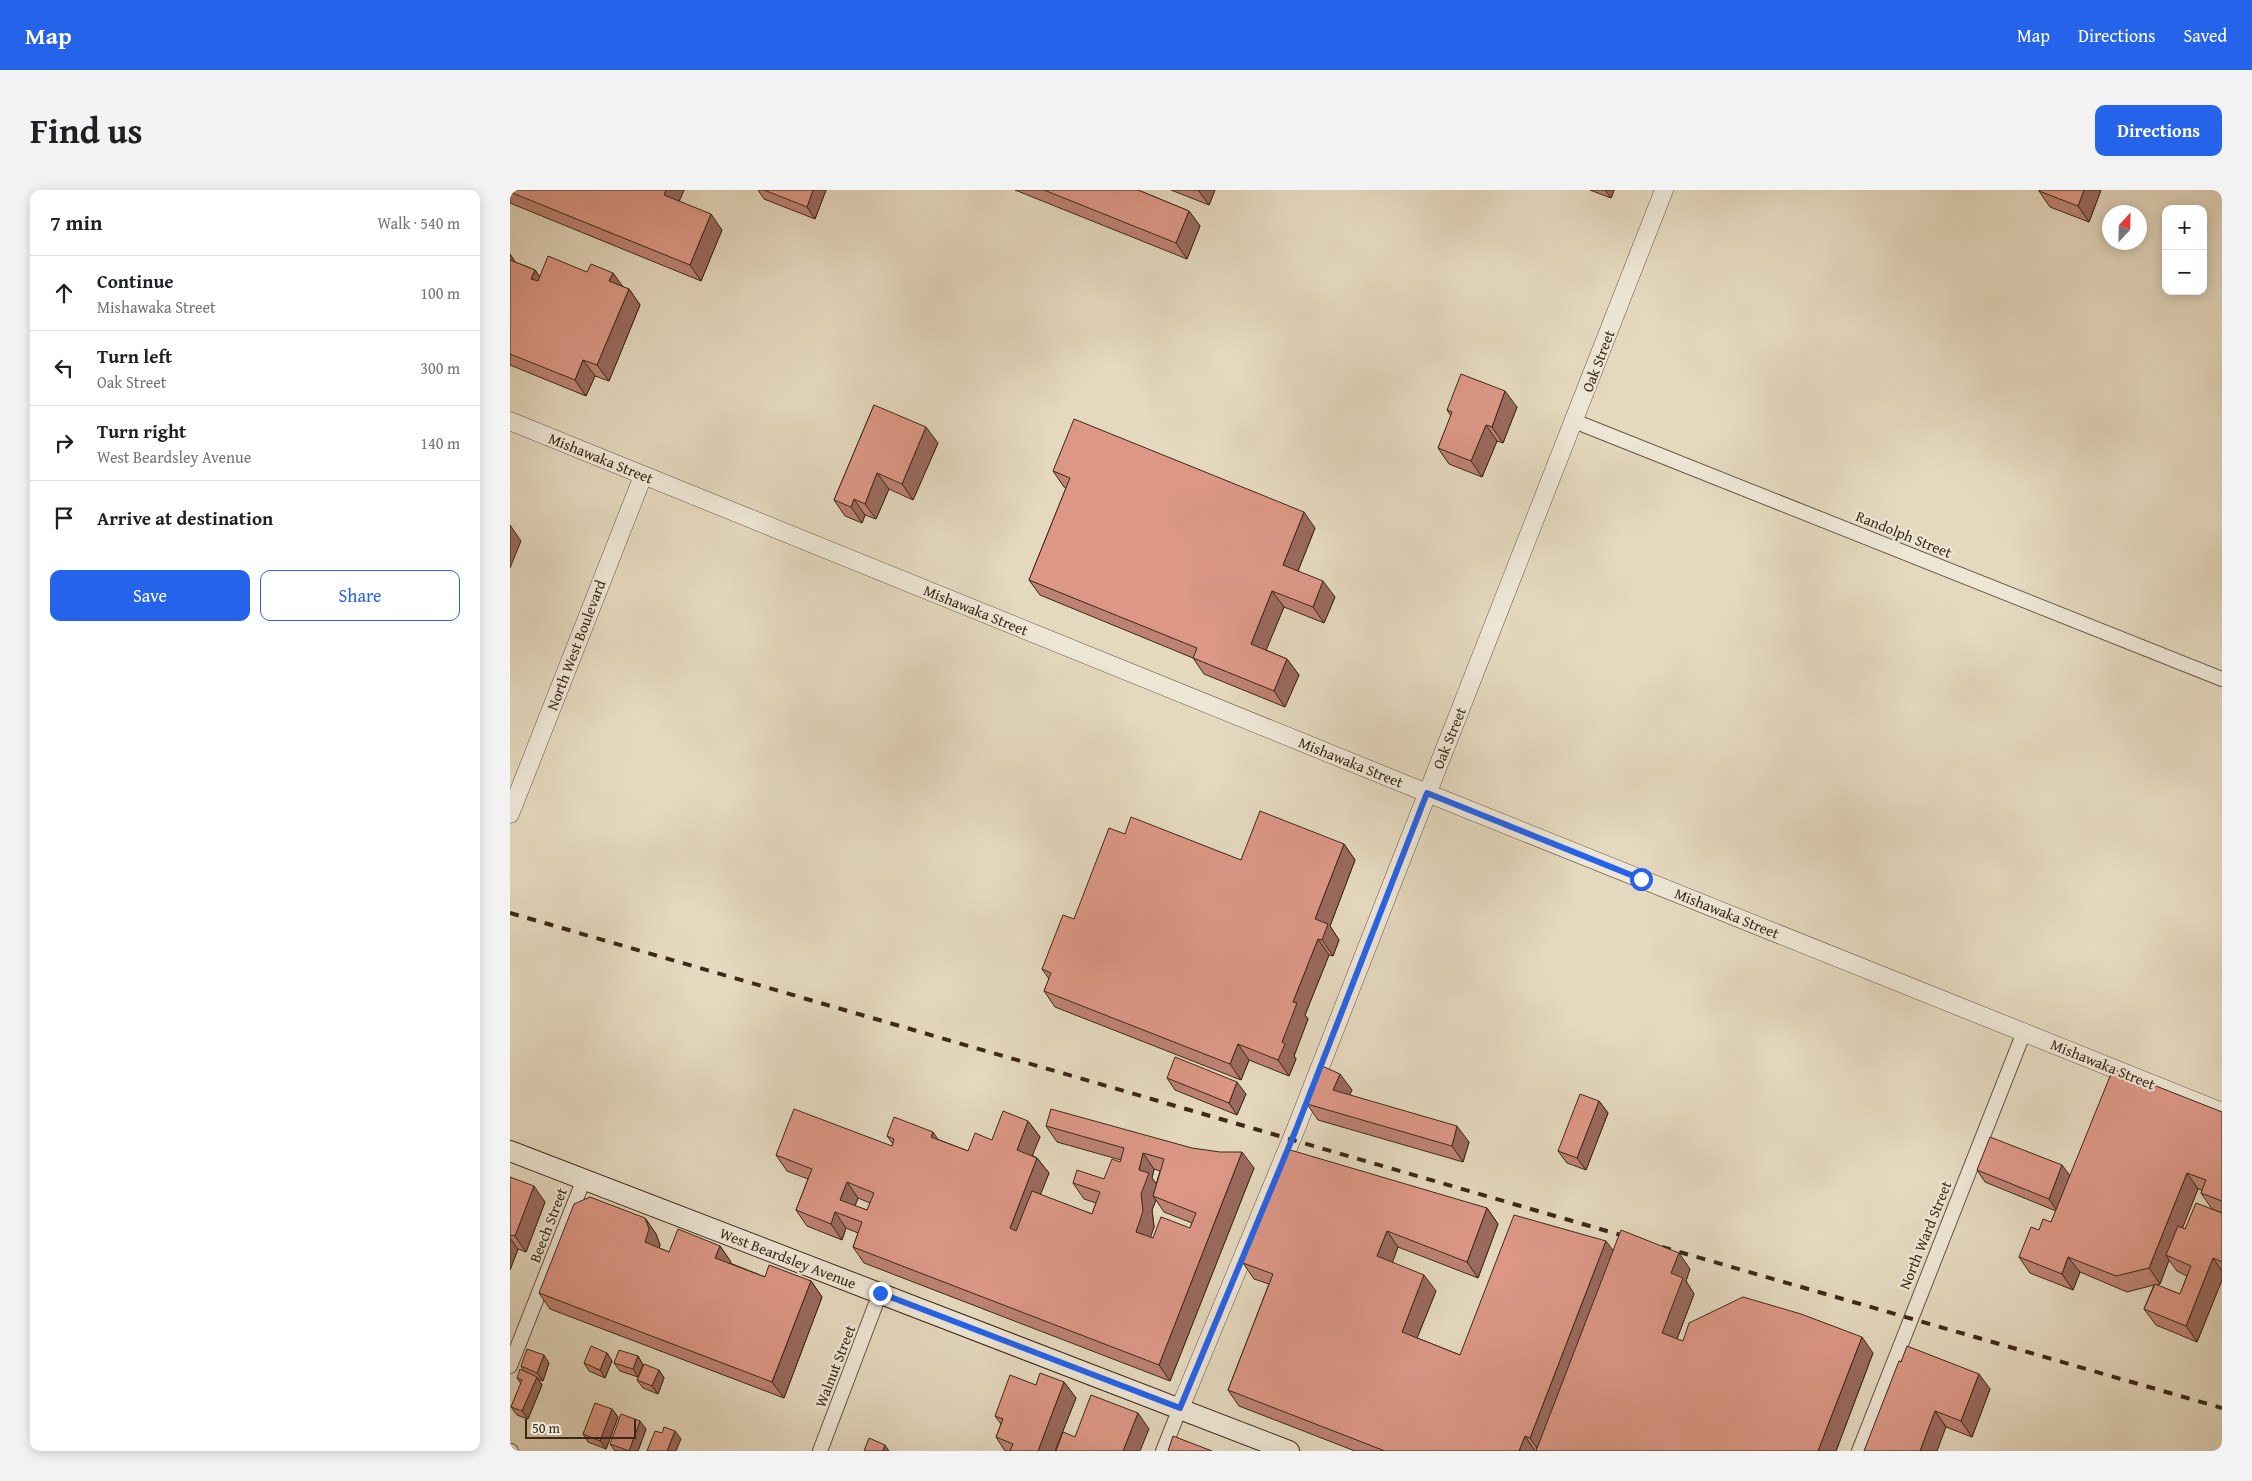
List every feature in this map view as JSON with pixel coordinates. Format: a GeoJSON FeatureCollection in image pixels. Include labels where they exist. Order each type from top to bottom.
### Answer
{"type":"FeatureCollection","features":[{"type":"Feature","properties":{"kind":"main road","name":"West Beardsley Avenue"},"geometry":{"type":"LineString","coordinates":[[510,1151],[1289,1451]]}},
{"type":"Feature","properties":{"kind":"street","name":"Oak Street"},"geometry":{"type":"LineString","coordinates":[[1163,1451],[1295,1132],[1664,190]]}},
{"type":"Feature","properties":{"kind":"street","name":"Mishawaka Street"},"geometry":{"type":"LineString","coordinates":[[510,421],[1427,793],[2222,1112]]}},
{"type":"Feature","properties":{"kind":"street","name":"Randolph Street"},"geometry":{"type":"LineString","coordinates":[[1574,421],[2222,679]]}},
{"type":"Feature","properties":{"kind":"street","name":"North West Boulevard"},"geometry":{"type":"LineString","coordinates":[[510,814],[643,476]]}},
{"type":"Feature","properties":{"kind":"street","name":"North Ward Street"},"geometry":{"type":"LineString","coordinates":[[1858,1451],[2024,1032]]}},
{"type":"Feature","properties":{"kind":"street","name":"Beech Street"},"geometry":{"type":"LineString","coordinates":[[510,1366],[584,1179]]}},
{"type":"Feature","properties":{"kind":"street","name":"Walnut Street"},"geometry":{"type":"LineString","coordinates":[[820,1451],[880,1293]]}},
{"type":"Feature","properties":{"kind":"building"},"geometry":{"type":"Polygon","coordinates":[[[510,190],[666,190],[664,195],[711,214],[690,265],[510,192],[510,190]]]}},
{"type":"Feature","properties":{"kind":"building"},"geometry":{"type":"Polygon","coordinates":[[[764,190],[813,190],[807,207],[764,190]]]}},
{"type":"Feature","properties":{"kind":"building"},"geometry":{"type":"Polygon","coordinates":[[[1044,190],[1138,190],[1189,211],[1176,243],[1044,190]]]}},
{"type":"Feature","properties":{"kind":"building"},"geometry":{"type":"Polygon","coordinates":[[[2039,190],[2084,190],[2078,206],[2039,190]]]}},
{"type":"Feature","properties":{"kind":"building"},"geometry":{"type":"Polygon","coordinates":[[[548,256],[587,272],[591,264],[613,273],[609,281],[629,289],[597,365],[583,360],[575,380],[510,354],[510,260],[535,270],[531,279],[538,281],[548,256]]]}},
{"type":"Feature","properties":{"kind":"building"},"geometry":{"type":"Polygon","coordinates":[[[1461,374],[1505,391],[1492,427],[1486,425],[1471,461],[1438,448],[1452,412],[1447,410],[1461,374]]]}},
{"type":"Feature","properties":{"kind":"building"},"geometry":{"type":"Polygon","coordinates":[[[874,405],[926,427],[902,484],[877,473],[865,504],[854,499],[851,507],[834,500],[874,405]]]}},
{"type":"Feature","properties":{"kind":"building"},"geometry":{"type":"Polygon","coordinates":[[[1074,419],[1304,512],[1283,565],[1323,581],[1313,607],[1272,591],[1251,644],[1287,659],[1274,691],[1193,658],[1197,648],[1029,580],[1070,478],[1053,471],[1074,419]]]}},
{"type":"Feature","properties":{"kind":"building"},"geometry":{"type":"Polygon","coordinates":[[[1260,811],[1344,844],[1315,919],[1328,924],[1322,940],[1318,939],[1293,1002],[1297,1003],[1282,1042],[1285,1044],[1278,1060],[1238,1044],[1230,1064],[1044,991],[1051,973],[1042,969],[1063,915],[1074,919],[1109,828],[1125,834],[1131,817],[1241,860],[1260,811]]]}},
{"type":"Feature","properties":{"kind":"building"},"geometry":{"type":"Polygon","coordinates":[[[1175,1057],[1237,1082],[1229,1103],[1167,1078],[1175,1057]]]}},
{"type":"Feature","properties":{"kind":"building"},"geometry":{"type":"Polygon","coordinates":[[[1322,1066],[1340,1074],[1333,1090],[1457,1126],[1452,1146],[1307,1104],[1322,1066]]]}},
{"type":"Feature","properties":{"kind":"building"},"geometry":{"type":"Polygon","coordinates":[[[2113,1069],[2222,1112],[2222,1201],[2201,1193],[2206,1180],[2187,1173],[2149,1268],[2116,1276],[2068,1257],[2062,1274],[2019,1257],[2031,1227],[2039,1230],[2043,1219],[2051,1222],[2113,1069]]]}},
{"type":"Feature","properties":{"kind":"building"},"geometry":{"type":"Polygon","coordinates":[[[1580,1094],[1599,1101],[1577,1158],[1558,1151],[1580,1094]]]}},
{"type":"Feature","properties":{"kind":"building"},"geometry":{"type":"Polygon","coordinates":[[[794,1109],[892,1146],[894,1139],[887,1136],[894,1117],[933,1132],[931,1137],[968,1151],[975,1133],[992,1140],[1003,1111],[1028,1121],[1017,1150],[1037,1158],[1010,1228],[1016,1231],[1032,1191],[1092,1214],[1100,1192],[1073,1183],[1077,1170],[1104,1179],[1112,1159],[1120,1162],[1124,1148],[1046,1126],[1051,1109],[1192,1148],[1220,1152],[1242,1152],[1159,1365],[853,1247],[862,1222],[835,1212],[831,1224],[796,1210],[812,1169],[776,1155],[794,1109]],[[1143,1153],[1139,1170],[1149,1173],[1141,1194],[1143,1211],[1136,1232],[1153,1238],[1161,1217],[1190,1228],[1196,1213],[1153,1196],[1164,1159],[1143,1153]],[[847,1182],[840,1200],[867,1210],[874,1193],[847,1182]]]}},
{"type":"Feature","properties":{"kind":"building"},"geometry":{"type":"Polygon","coordinates":[[[1990,1137],[2062,1165],[2049,1199],[1977,1170],[1990,1137]]]}},
{"type":"Feature","properties":{"kind":"building"},"geometry":{"type":"Polygon","coordinates":[[[1287,1149],[1487,1208],[1467,1262],[1387,1231],[1377,1256],[1424,1275],[1402,1332],[1460,1355],[1514,1215],[1606,1241],[1530,1438],[1525,1436],[1519,1451],[1385,1451],[1228,1390],[1273,1274],[1243,1263],[1287,1149]]]}},
{"type":"Feature","properties":{"kind":"building"},"geometry":{"type":"Polygon","coordinates":[[[510,1177],[534,1186],[515,1236],[510,1235],[510,1177]]]}},
{"type":"Feature","properties":{"kind":"building"},"geometry":{"type":"Polygon","coordinates":[[[590,1197],[645,1218],[649,1229],[645,1242],[669,1252],[678,1229],[720,1246],[715,1258],[765,1277],[769,1265],[811,1281],[772,1382],[539,1293],[574,1204],[590,1197]]]}},
{"type":"Feature","properties":{"kind":"building"},"geometry":{"type":"Polygon","coordinates":[[[2196,1203],[2222,1213],[2222,1262],[2213,1258],[2186,1326],[2144,1309],[2155,1284],[2180,1294],[2191,1266],[2166,1255],[2178,1226],[2185,1229],[2196,1203]]]}},
{"type":"Feature","properties":{"kind":"building"},"geometry":{"type":"Polygon","coordinates":[[[1621,1230],[1679,1253],[1671,1273],[1683,1278],[1662,1333],[1683,1341],[1689,1323],[1743,1297],[1801,1314],[1862,1337],[1818,1451],[1536,1451],[1621,1230]]]}},
{"type":"Feature","properties":{"kind":"building"},"geometry":{"type":"Polygon","coordinates":[[[591,1346],[607,1353],[600,1370],[584,1363],[591,1346]]]}},
{"type":"Feature","properties":{"kind":"building"},"geometry":{"type":"Polygon","coordinates":[[[1907,1346],[1979,1374],[1961,1421],[1935,1411],[1920,1451],[1864,1451],[1899,1361],[1901,1362],[1907,1346]]]}},
{"type":"Feature","properties":{"kind":"building"},"geometry":{"type":"Polygon","coordinates":[[[527,1349],[544,1355],[537,1373],[521,1366],[527,1349]]]}},
{"type":"Feature","properties":{"kind":"building"},"geometry":{"type":"Polygon","coordinates":[[[619,1350],[638,1356],[633,1369],[614,1363],[619,1350]]]}},
{"type":"Feature","properties":{"kind":"building"},"geometry":{"type":"Polygon","coordinates":[[[644,1364],[659,1370],[652,1386],[637,1380],[644,1364]]]}},
{"type":"Feature","properties":{"kind":"building"},"geometry":{"type":"Polygon","coordinates":[[[520,1369],[537,1377],[522,1411],[511,1407],[522,1380],[517,1378],[520,1369]]]}},
{"type":"Feature","properties":{"kind":"building"},"geometry":{"type":"Polygon","coordinates":[[[1040,1373],[1064,1382],[1038,1451],[1010,1451],[1013,1444],[996,1437],[1003,1419],[995,1416],[1010,1375],[1036,1385],[1040,1373]]]}},
{"type":"Feature","properties":{"kind":"building"},"geometry":{"type":"Polygon","coordinates":[[[1091,1395],[1138,1413],[1123,1451],[1056,1451],[1063,1432],[1075,1437],[1091,1395]]]}},
{"type":"Feature","properties":{"kind":"building"},"geometry":{"type":"Polygon","coordinates":[[[595,1403],[612,1409],[600,1441],[583,1434],[595,1403]]]}},
{"type":"Feature","properties":{"kind":"building"},"geometry":{"type":"Polygon","coordinates":[[[621,1414],[640,1421],[629,1451],[610,1444],[621,1414]]]}},
{"type":"Feature","properties":{"kind":"building"},"geometry":{"type":"Polygon","coordinates":[[[664,1427],[675,1431],[667,1451],[647,1451],[655,1431],[662,1433],[664,1427]]]}},
{"type":"Feature","properties":{"kind":"building"},"geometry":{"type":"Polygon","coordinates":[[[1173,1436],[1212,1451],[1168,1451],[1173,1436]]]}},
{"type":"Feature","properties":{"kind":"building"},"geometry":{"type":"Polygon","coordinates":[[[869,1438],[885,1445],[883,1451],[864,1451],[869,1438]]]}},
{"type":"Feature","properties":{"kind":"railway"},"geometry":{"type":"LineString","coordinates":[[510,913],[1631,1238]]}},
{"type":"Feature","properties":{"kind":"railway"},"geometry":{"type":"LineString","coordinates":[[1662,1247],[2222,1408]]}},
{"type":"Feature","properties":{"kind":"route"},"geometry":{"type":"LineString","coordinates":[[880,1293],[1180,1408],[1295,1132],[1427,793],[1641,879]]}}]}
